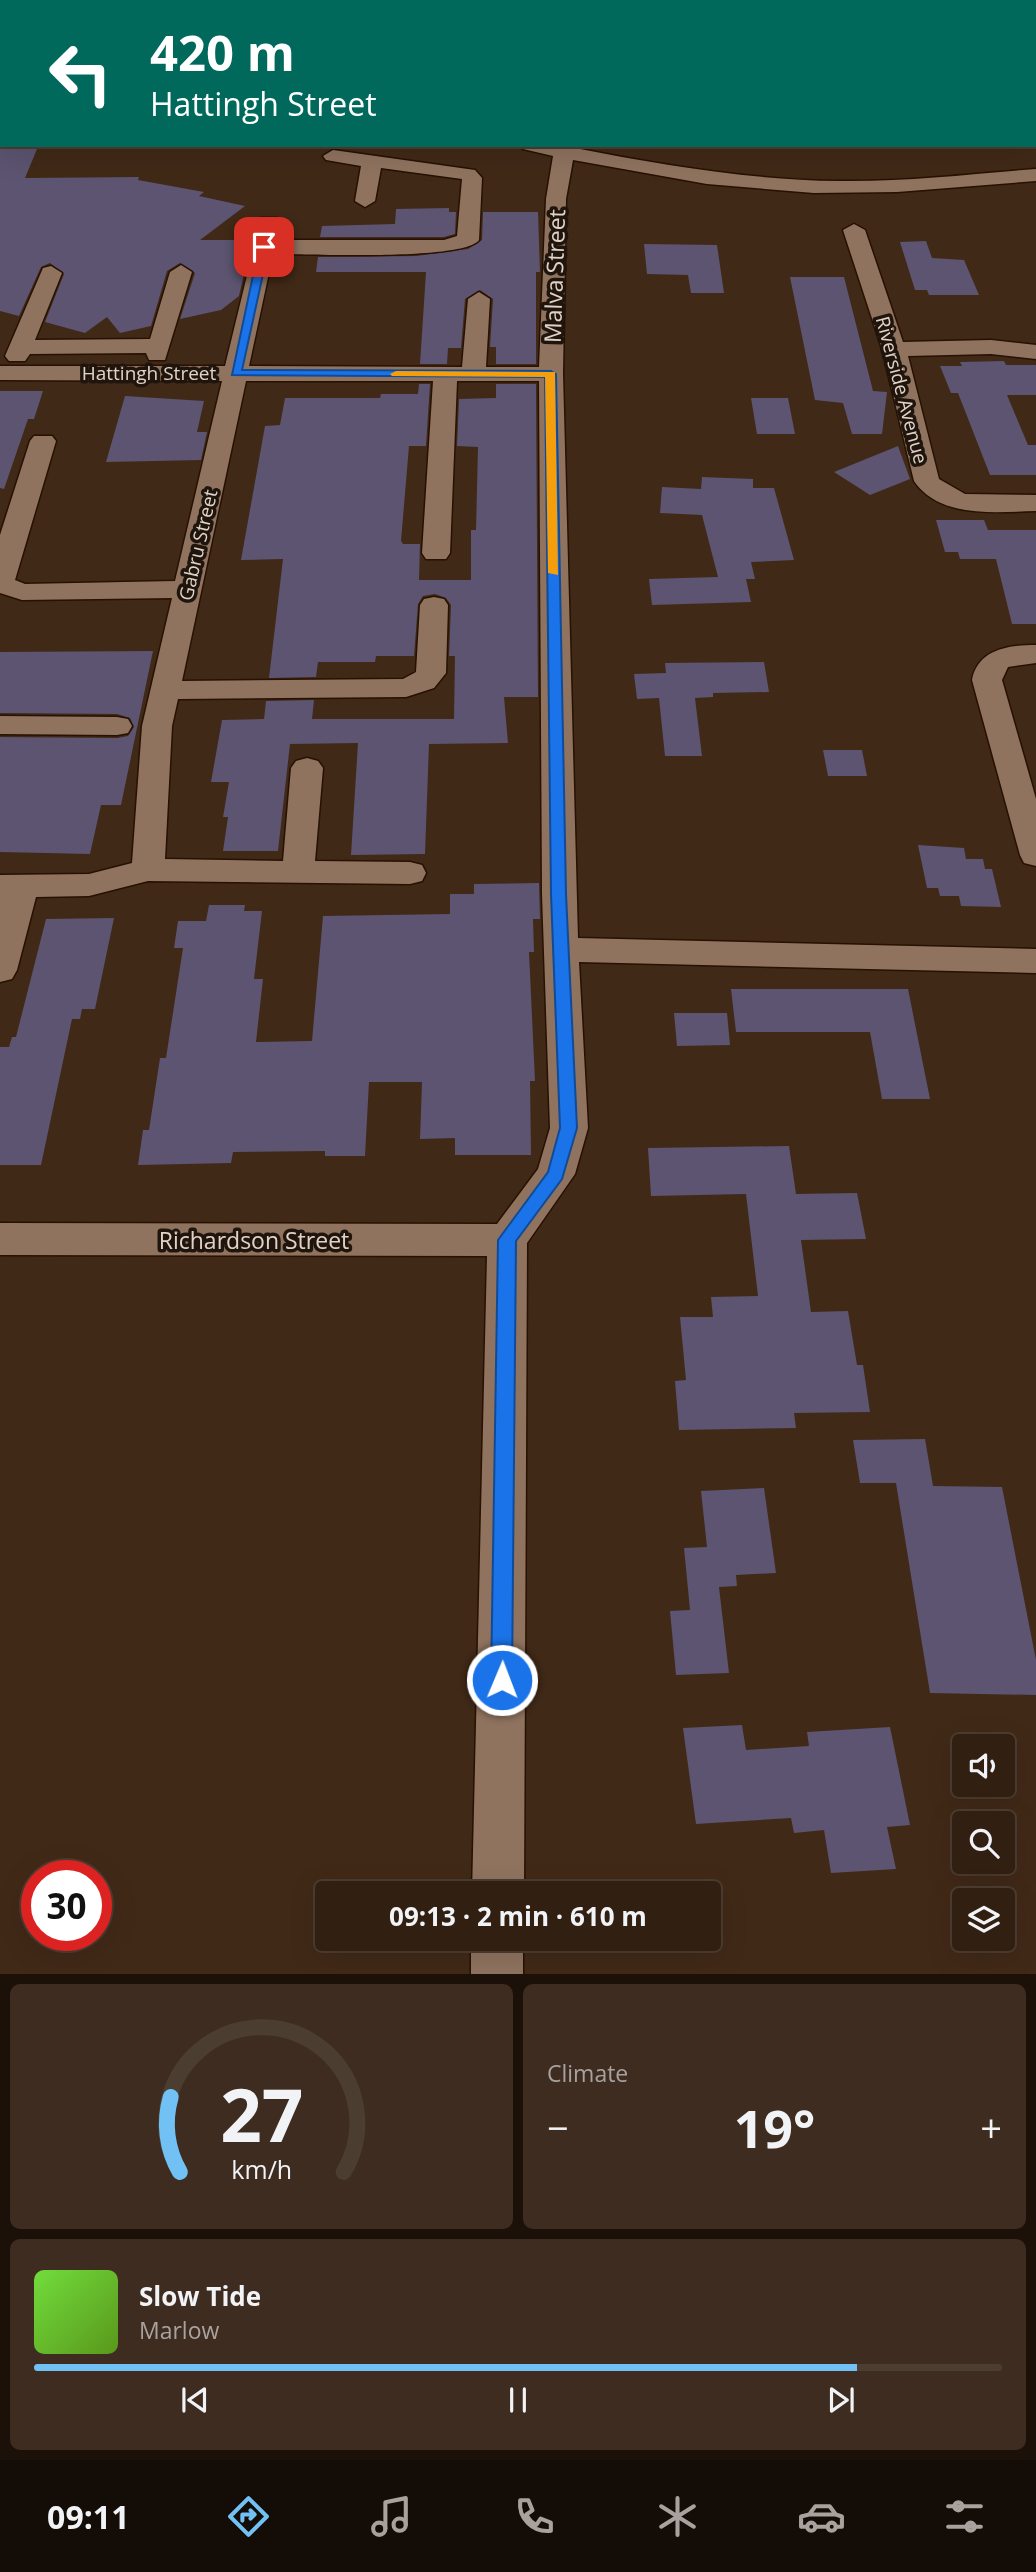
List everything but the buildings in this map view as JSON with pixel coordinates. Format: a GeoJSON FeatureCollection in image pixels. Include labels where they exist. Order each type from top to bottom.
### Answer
{"type":"FeatureCollection","features":[{"type":"Feature","properties":{"kind":"street"},"geometry":{"type":"LineString","coordinates":[[564,149],[690,174],[813,187],[897,186],[1036,175]]}},
{"type":"Feature","properties":{"kind":"street","name":"Malva Street"},"geometry":{"type":"LineString","coordinates":[[507,1240],[556,1174],[565,1151],[569,1128],[561,950],[551,374],[556,200],[564,149]]}},
{"type":"Feature","properties":{"kind":"street"},"geometry":{"type":"LineString","coordinates":[[333,156],[372,161],[365,201]]}},
{"type":"Feature","properties":{"kind":"street","name":"Gabru Street"},"geometry":{"type":"LineString","coordinates":[[148,870],[137,726],[164,690],[266,235],[446,247],[468,240],[472,178],[468,174],[372,161]]}},
{"type":"Feature","properties":{"kind":"street","name":"Riverside Avenue"},"geometry":{"type":"LineString","coordinates":[[854,230],[894,349],[930,485],[944,494],[965,501],[1036,503]]}},
{"type":"Feature","properties":{"kind":"street"},"geometry":{"type":"LineString","coordinates":[[13,359],[131,346],[158,350],[181,272]]}},
{"type":"Feature","properties":{"kind":"street"},"geometry":{"type":"LineString","coordinates":[[13,359],[51,273]]}},
{"type":"Feature","properties":{"kind":"street"},"geometry":{"type":"LineString","coordinates":[[473,374],[479,299]]}},
{"type":"Feature","properties":{"kind":"street"},"geometry":{"type":"LineString","coordinates":[[124,373],[131,346]]}},
{"type":"Feature","properties":{"kind":"street"},"geometry":{"type":"LineString","coordinates":[[894,349],[991,347],[1036,352]]}},
{"type":"Feature","properties":{"kind":"street","name":"Hattingh Street"},"geometry":{"type":"LineString","coordinates":[[13,359],[124,373],[551,374]]}},
{"type":"Feature","properties":{"kind":"street"},"geometry":{"type":"LineString","coordinates":[[436,553],[445,374]]}},
{"type":"Feature","properties":{"kind":"street"},"geometry":{"type":"LineString","coordinates":[[43,441],[1,575],[1,584],[22,592],[188,589]]}},
{"type":"Feature","properties":{"kind":"street"},"geometry":{"type":"LineString","coordinates":[[164,690],[407,688],[424,682],[431,673],[434,605]]}},
{"type":"Feature","properties":{"kind":"street"},"geometry":{"type":"LineString","coordinates":[[1036,654],[1008,656],[994,662],[987,672],[987,680],[1036,855]]}},
{"type":"Feature","properties":{"kind":"street"},"geometry":{"type":"LineString","coordinates":[[0,725],[137,726]]}},
{"type":"Feature","properties":{"kind":"street"},"geometry":{"type":"LineString","coordinates":[[298,873],[307,768]]}},
{"type":"Feature","properties":{"kind":"street"},"geometry":{"type":"LineString","coordinates":[[0,970],[11,886],[89,885],[148,870],[410,873]]}},
{"type":"Feature","properties":{"kind":"street"},"geometry":{"type":"LineString","coordinates":[[561,950],[1036,961]]}},
{"type":"Feature","properties":{"kind":"street","name":"Richardson Street"},"geometry":{"type":"LineString","coordinates":[[0,1239],[507,1240]]}},
{"type":"Feature","properties":{"kind":"street"},"geometry":{"type":"LineString","coordinates":[[498,1881],[507,1240]]}},
{"type":"Feature","properties":{"kind":"street"},"geometry":{"type":"LineString","coordinates":[[496,1973],[497,1951]]}},
{"type":"Feature","properties":{"kind":"slow traffic"},"geometry":{"type":"LineString","coordinates":[[396,374],[551,374],[554,573]]}},
{"type":"Feature","properties":{"kind":"route"},"geometry":{"type":"LineString","coordinates":[[264,247],[236,373],[551,374],[559,894],[569,1128],[565,1151],[556,1174],[507,1240],[502,1680]]}}]}
